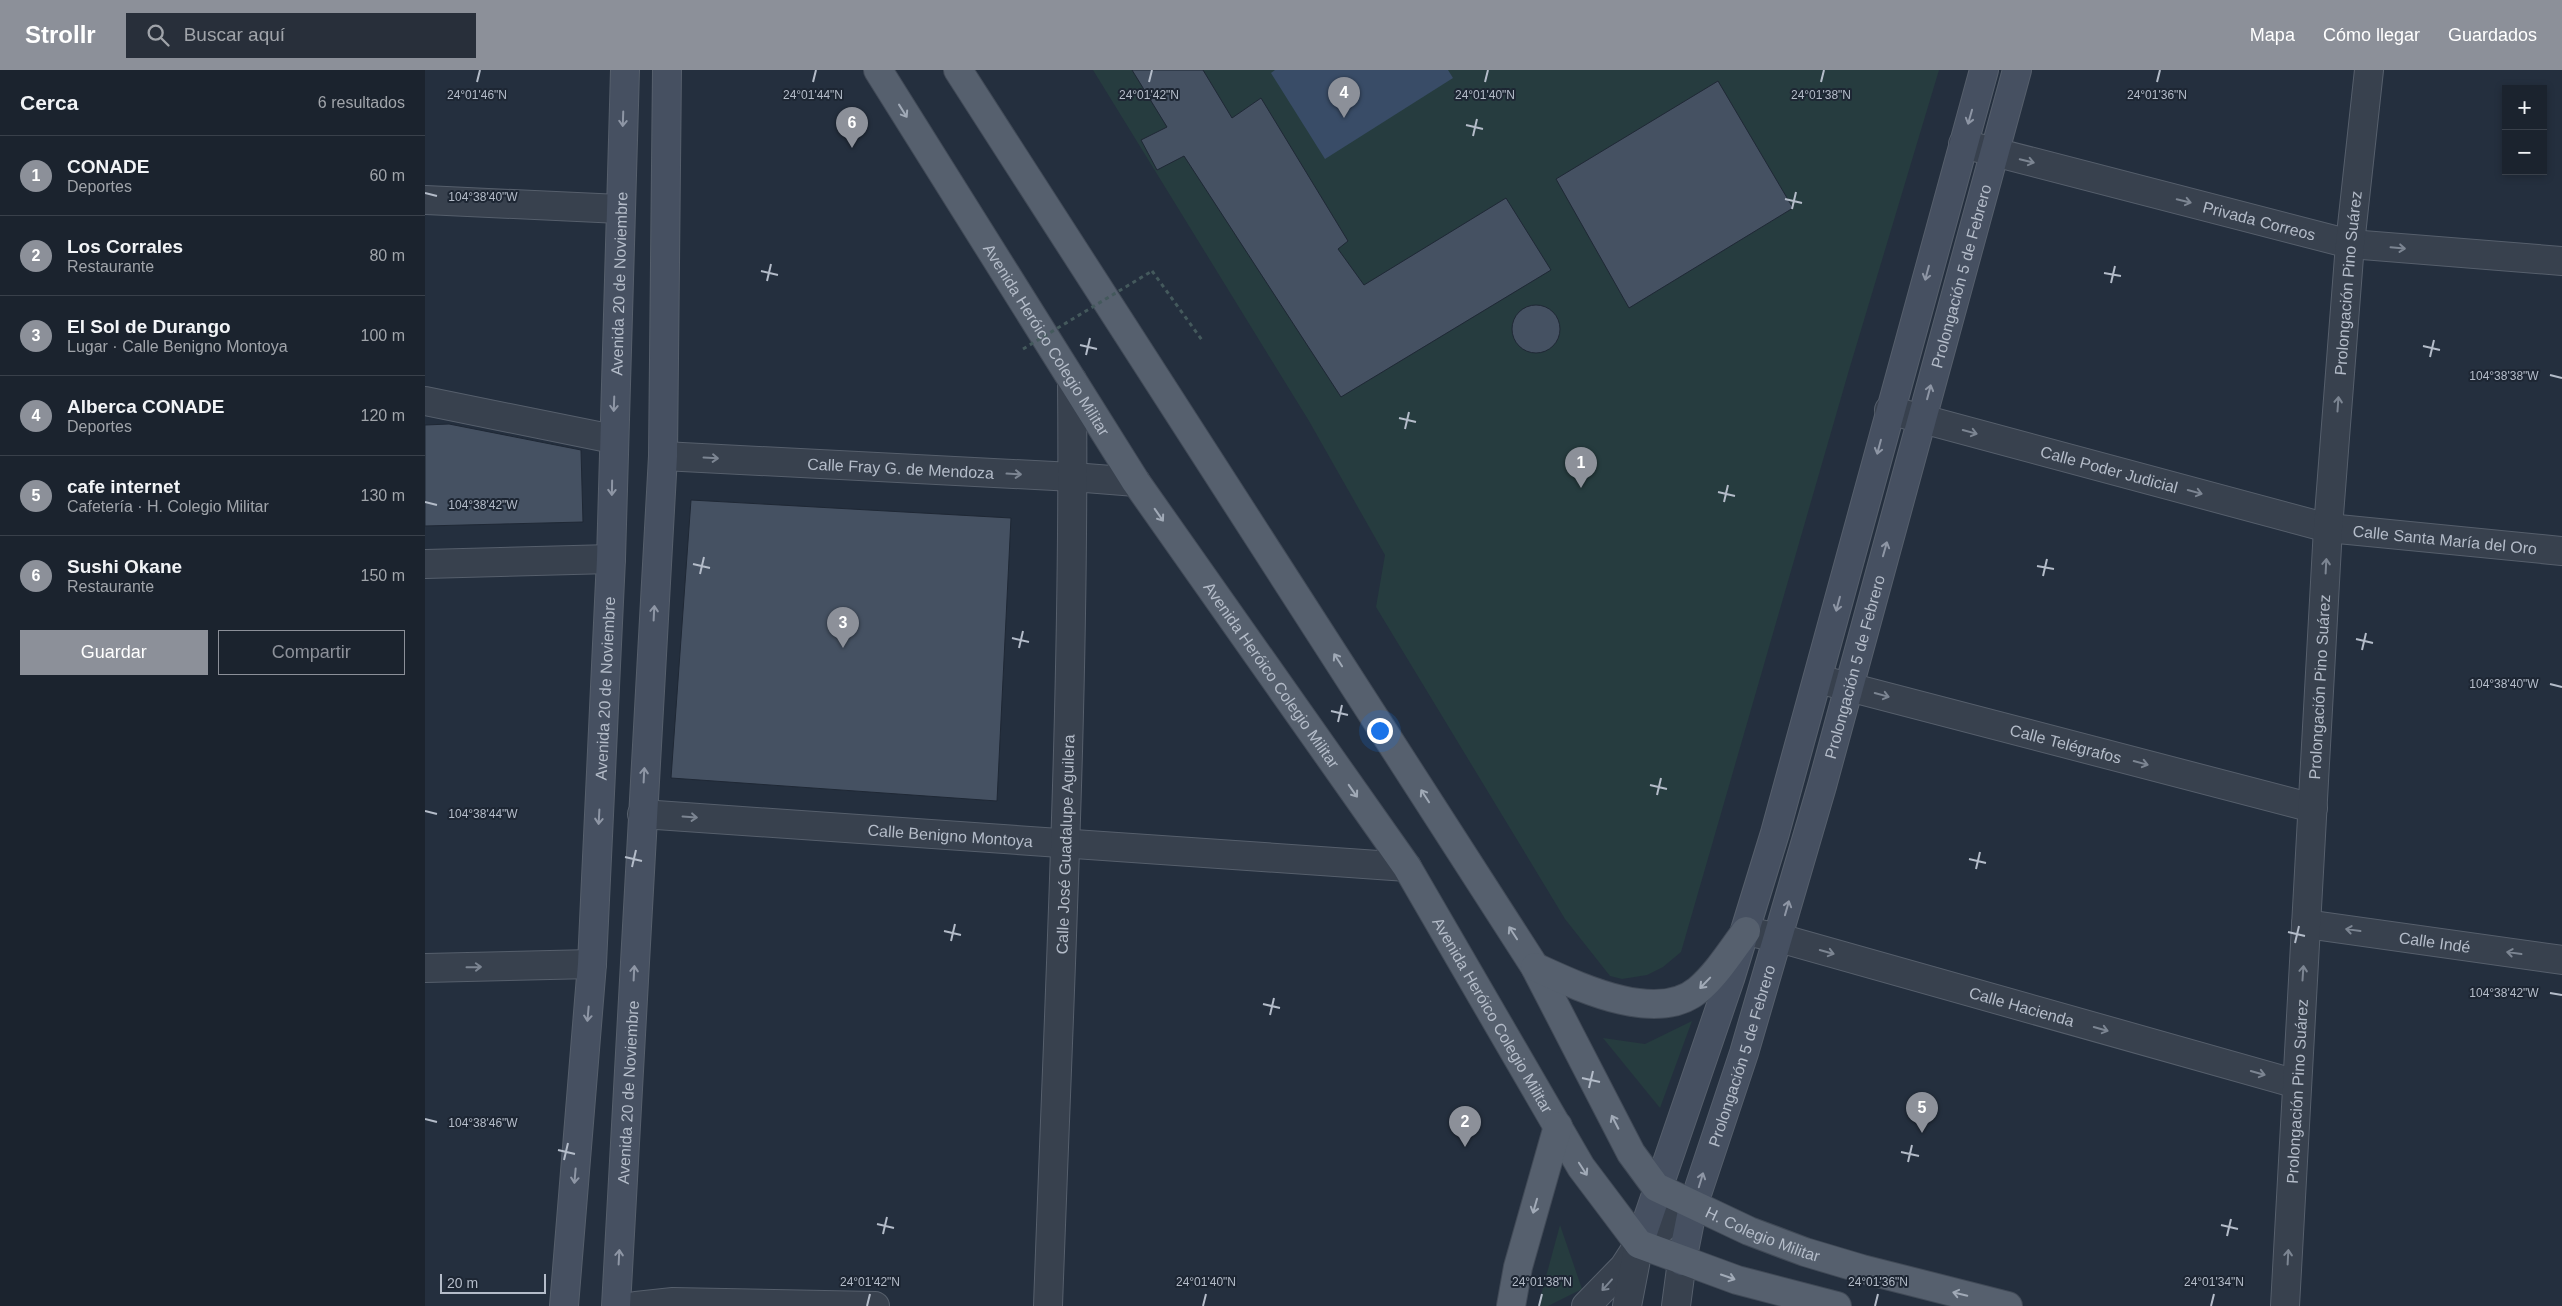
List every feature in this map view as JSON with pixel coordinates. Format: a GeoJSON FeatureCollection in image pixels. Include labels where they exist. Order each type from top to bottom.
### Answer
{"type":"FeatureCollection","features":[{"type":"Feature","properties":{"kind":"main road","name":"Avenida 20 de Noviembre"},"geometry":{"type":"LineString","coordinates":[[564,1306],[592,964],[611,559],[625,70]]}},
{"type":"Feature","properties":{"kind":"main road","name":"Avenida 20 de Noviembre"},"geometry":{"type":"LineString","coordinates":[[616,1306],[663,456],[667,70]]}},
{"type":"Feature","properties":{"kind":"main road","name":"Avenida Heróico Colegio Militar"},"geometry":{"type":"LineString","coordinates":[[878,70],[1136,482],[1407,866],[1581,1167],[1639,1244]]}},
{"type":"Feature","properties":{"kind":"main road"},"geometry":{"type":"LineString","coordinates":[[958,70],[1535,967],[1631,1153],[1656,1188],[1693,1206]]}},
{"type":"Feature","properties":{"kind":"main road","name":"Prolongación 5 de Febrero"},"geometry":{"type":"LineString","coordinates":[[1639,1244],[1656,1188],[1746,931],[1818,679],[1889,410],[1984,70]]}},
{"type":"Feature","properties":{"kind":"main road","name":"Prolongación 5 de Febrero"},"geometry":{"type":"LineString","coordinates":[[1682,1261],[1693,1206],[1779,938],[2017,70]]}},
{"type":"Feature","properties":{"kind":"main road"},"geometry":{"type":"LineString","coordinates":[[1535,967],[1613,998],[1646,1004],[1677,1001],[1697,991],[1714,973],[1746,931]]}},
{"type":"Feature","properties":{"kind":"main road"},"geometry":{"type":"LineString","coordinates":[[1511,1306],[1518,1267],[1557,1126]]}},
{"type":"Feature","properties":{"kind":"main road","name":"H. Colegio Militar"},"geometry":{"type":"LineString","coordinates":[[1693,1206],[1749,1231],[1805,1252],[1862,1269],[2008,1306]]}},
{"type":"Feature","properties":{"kind":"main road"},"geometry":{"type":"LineString","coordinates":[[1639,1244],[1737,1280],[1834,1306]]}},
{"type":"Feature","properties":{"kind":"street","name":"Prolongación Pino Suárez"},"geometry":{"type":"LineString","coordinates":[[2285,1306],[2328,528],[2350,244],[2369,70]]}},
{"type":"Feature","properties":{"kind":"street","name":"Privada Correos"},"geometry":{"type":"LineString","coordinates":[[1963,144],[2350,244],[2562,261]]}},
{"type":"Feature","properties":{"kind":"street"},"geometry":{"type":"LineString","coordinates":[[425,200],[620,209]]}},
{"type":"Feature","properties":{"kind":"street","name":"Calle José Guadalupe Aguilera"},"geometry":{"type":"LineString","coordinates":[[1048,1306],[1064,844],[1073,477],[1072,380]]}},
{"type":"Feature","properties":{"kind":"street"},"geometry":{"type":"LineString","coordinates":[[425,402],[613,439]]}},
{"type":"Feature","properties":{"kind":"street","name":"Calle Poder Judicial"},"geometry":{"type":"LineString","coordinates":[[1889,410],[2328,528]]}},
{"type":"Feature","properties":{"kind":"street","name":"Calle Fray G. de Mendoza"},"geometry":{"type":"LineString","coordinates":[[663,456],[1073,477],[1136,482]]}},
{"type":"Feature","properties":{"kind":"street","name":"Calle Santa María del Oro"},"geometry":{"type":"LineString","coordinates":[[2328,528],[2562,551]]}},
{"type":"Feature","properties":{"kind":"street"},"geometry":{"type":"LineString","coordinates":[[425,564],[611,559]]}},
{"type":"Feature","properties":{"kind":"street","name":"Calle Telégrafos"},"geometry":{"type":"LineString","coordinates":[[1818,679],[2313,808]]}},
{"type":"Feature","properties":{"kind":"street","name":"Calle Benigno Montoya"},"geometry":{"type":"LineString","coordinates":[[642,814],[1407,866]]}},
{"type":"Feature","properties":{"kind":"street","name":"Calle Indé"},"geometry":{"type":"LineString","coordinates":[[2307,924],[2562,960]]}},
{"type":"Feature","properties":{"kind":"street","name":"Calle Hacienda"},"geometry":{"type":"LineString","coordinates":[[1746,931],[1779,938],[2297,1084]]}},
{"type":"Feature","properties":{"kind":"street"},"geometry":{"type":"LineString","coordinates":[[425,968],[592,964]]}},
{"type":"Feature","properties":{"kind":"street"},"geometry":{"type":"LineString","coordinates":[[1586,1306],[1624,1267],[1639,1244],[1693,1206]]}},
{"type":"Feature","properties":{"kind":"street"},"geometry":{"type":"LineString","coordinates":[[1627,1306],[1639,1244]]}},
{"type":"Feature","properties":{"kind":"street"},"geometry":{"type":"LineString","coordinates":[[1676,1306],[1682,1261]]}},
{"type":"Feature","properties":{"kind":"street"},"geometry":{"type":"LineString","coordinates":[[636,1306],[673,1302],[875,1306]]}},
{"type":"Feature","properties":{"kind":"path"},"geometry":{"type":"LineString","coordinates":[[1023,349],[1152,271],[1202,340]]}},
{"type":"Feature","properties":{"kind":"green space"},"geometry":{"type":"Polygon","coordinates":[[[1093,70],[1939,70],[1849,370],[1681,952],[1663,967],[1647,975],[1622,979],[1610,976],[1565,919],[1376,607],[1385,555],[1309,421],[1093,70]]]}},
{"type":"Feature","properties":{"kind":"green space"},"geometry":{"type":"Polygon","coordinates":[[[1692,1021],[1660,1108],[1603,1038],[1645,1044],[1692,1021]]]}},
{"type":"Feature","properties":{"kind":"green space"},"geometry":{"type":"Polygon","coordinates":[[[1560,1225],[1582,1289],[1548,1306],[1538,1306],[1560,1225]]]}},
{"type":"Feature","properties":{"kind":"water"},"geometry":{"type":"Polygon","coordinates":[[[1275,70],[1448,70],[1453,78],[1325,159],[1271,73],[1275,70]]]}},
{"type":"Feature","properties":{"kind":"building"},"geometry":{"type":"Polygon","coordinates":[[[1132,70],[1203,70],[1232,118],[1261,98],[1348,241],[1338,249],[1364,285],[1506,198],[1551,270],[1341,397],[1184,156],[1157,170],[1141,140],[1167,127],[1132,70]]]}},
{"type":"Feature","properties":{"kind":"building"},"geometry":{"type":"Polygon","coordinates":[[[1718,81],[1793,208],[1629,308],[1556,179],[1718,81]]]}},
{"type":"Feature","properties":{"kind":"building"},"geometry":{"type":"Polygon","coordinates":[[[1531,305],[1541,305],[1553,312],[1560,324],[1560,334],[1553,346],[1541,353],[1531,353],[1523,349],[1516,342],[1512,334],[1512,324],[1516,316],[1523,309],[1531,305]]]}},
{"type":"Feature","properties":{"kind":"building"},"geometry":{"type":"Polygon","coordinates":[[[449,424],[581,450],[583,522],[425,526],[425,425],[449,424]]]}},
{"type":"Feature","properties":{"kind":"building"},"geometry":{"type":"Polygon","coordinates":[[[691,500],[1011,518],[997,801],[671,778],[691,500]]]}},
{"type":"Feature","properties":{"kind":"place","name":"Alberca CONADE"},"geometry":{"type":"Point","coordinates":[1344,118]}},
{"type":"Feature","properties":{"kind":"place","name":"Sushi Okane"},"geometry":{"type":"Point","coordinates":[852,148]}},
{"type":"Feature","properties":{"kind":"place","name":"CONADE"},"geometry":{"type":"Point","coordinates":[1581,488]}},
{"type":"Feature","properties":{"kind":"place","name":"El Sol de Durango"},"geometry":{"type":"Point","coordinates":[843,648]}},
{"type":"Feature","properties":{"kind":"place","name":"cafe internet"},"geometry":{"type":"Point","coordinates":[1922,1133]}},
{"type":"Feature","properties":{"kind":"place","name":"Los Corrales"},"geometry":{"type":"Point","coordinates":[1465,1147]}}]}
